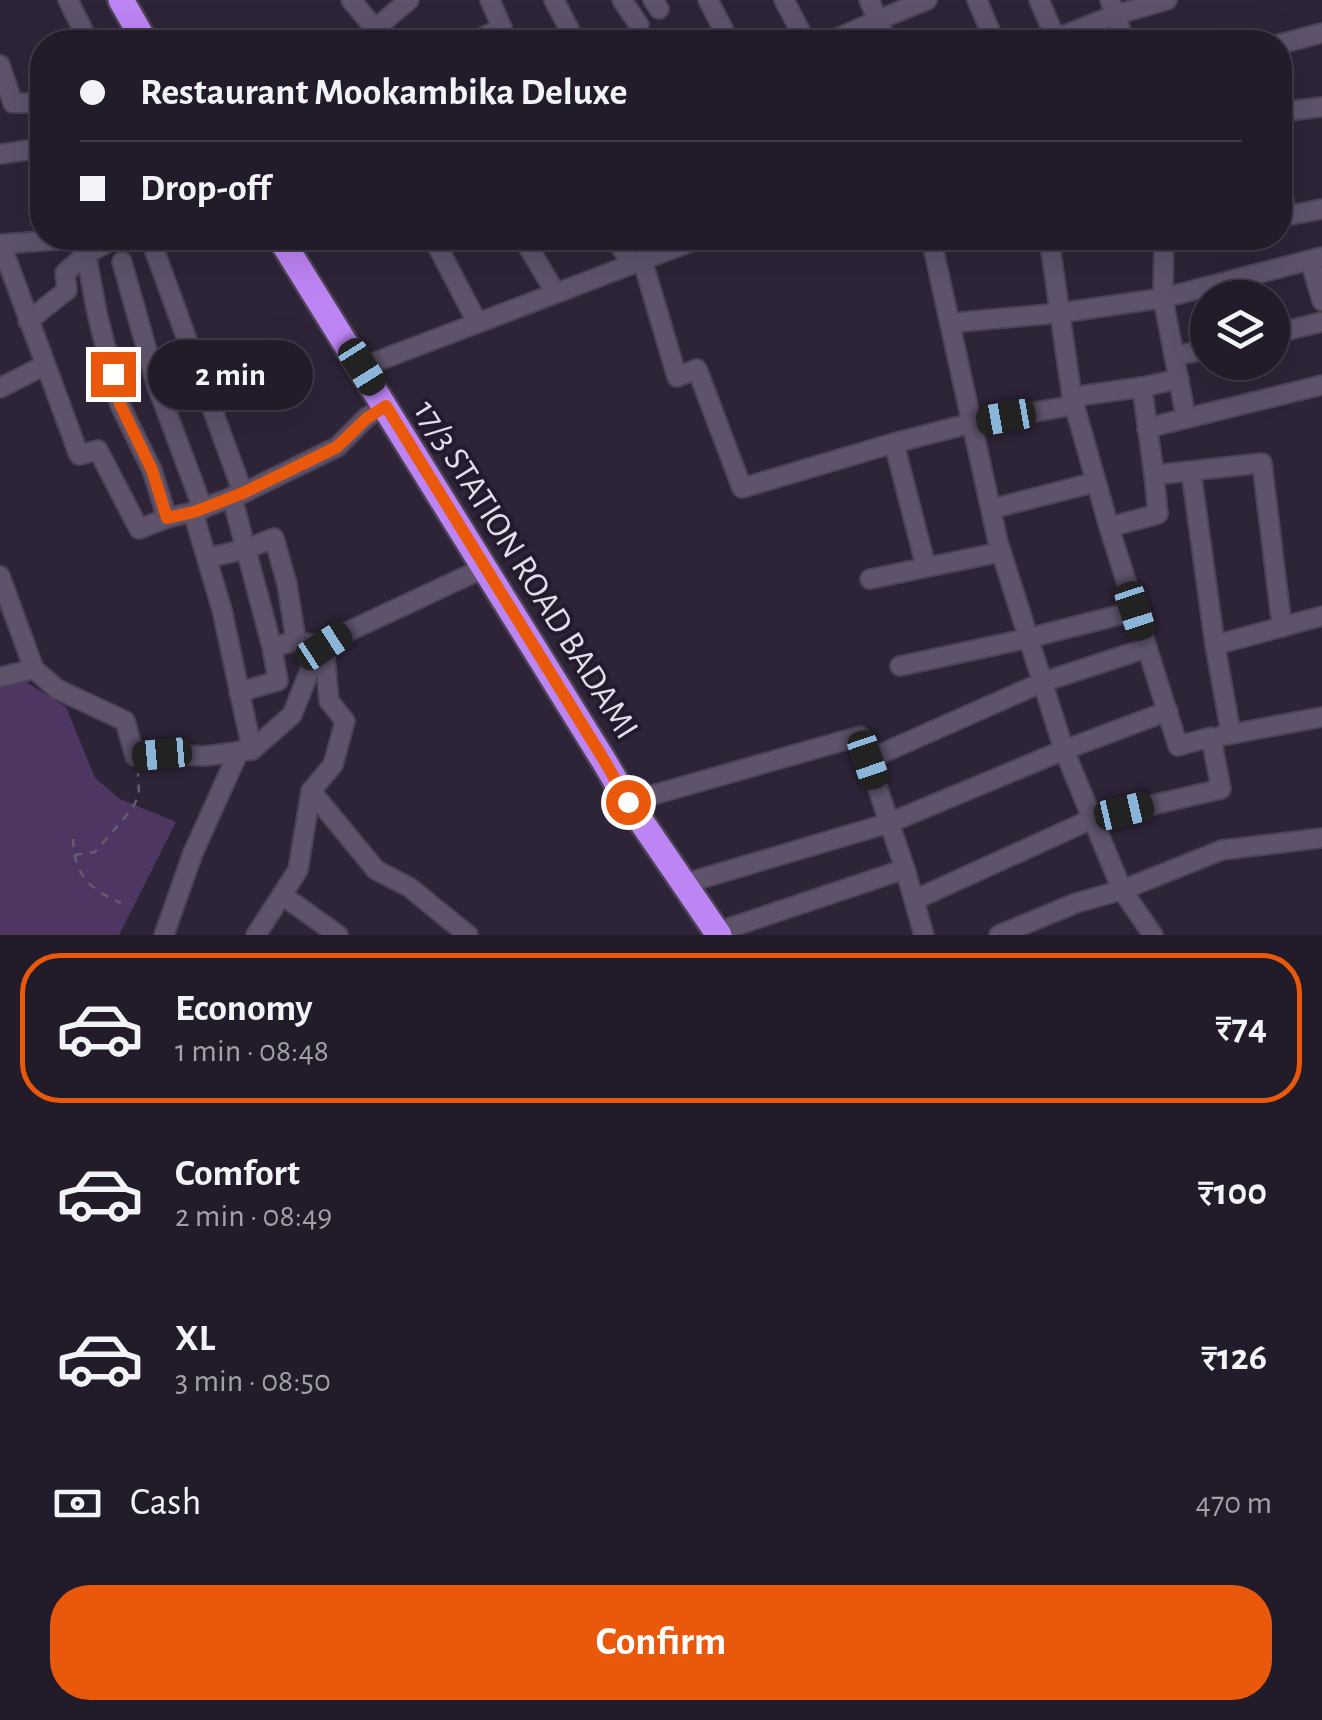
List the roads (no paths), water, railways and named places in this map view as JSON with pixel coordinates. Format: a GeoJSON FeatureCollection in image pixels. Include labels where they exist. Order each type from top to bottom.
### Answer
{"type":"FeatureCollection","features":[{"type":"Feature","properties":{"kind":"highway"},"geometry":{"type":"LineString","coordinates":[[121,0],[137,30]]}},
{"type":"Feature","properties":{"kind":"highway","name":"17/3 STATION ROAD BADAMI"},"geometry":{"type":"LineString","coordinates":[[288,250],[628,802],[718,934]]}},
{"type":"Feature","properties":{"kind":"street"},"geometry":{"type":"LineString","coordinates":[[68,0],[83,30]]}},
{"type":"Feature","properties":{"kind":"street"},"geometry":{"type":"LineString","coordinates":[[350,0],[367,30]]}},
{"type":"Feature","properties":{"kind":"street"},"geometry":{"type":"LineString","coordinates":[[376,30],[409,0]]}},
{"type":"Feature","properties":{"kind":"street"},"geometry":{"type":"LineString","coordinates":[[490,0],[502,28],[498,30]]}},
{"type":"Feature","properties":{"kind":"street"},"geometry":{"type":"LineString","coordinates":[[554,0],[570,30]]}},
{"type":"Feature","properties":{"kind":"street"},"geometry":{"type":"LineString","coordinates":[[622,0],[639,26]]}},
{"type":"Feature","properties":{"kind":"street"},"geometry":{"type":"LineString","coordinates":[[708,0],[724,30]]}},
{"type":"Feature","properties":{"kind":"street"},"geometry":{"type":"LineString","coordinates":[[784,0],[800,30]]}},
{"type":"Feature","properties":{"kind":"street"},"geometry":{"type":"LineString","coordinates":[[869,0],[882,30]]}},
{"type":"Feature","properties":{"kind":"street"},"geometry":{"type":"LineString","coordinates":[[855,30],[926,0]]}},
{"type":"Feature","properties":{"kind":"street"},"geometry":{"type":"LineString","coordinates":[[976,0],[990,30]]}},
{"type":"Feature","properties":{"kind":"street"},"geometry":{"type":"LineString","coordinates":[[1040,0],[1052,30]]}},
{"type":"Feature","properties":{"kind":"street"},"geometry":{"type":"LineString","coordinates":[[1080,30],[1113,7],[1167,0]]}},
{"type":"Feature","properties":{"kind":"street"},"geometry":{"type":"LineString","coordinates":[[1292,41],[1322,33]]}},
{"type":"Feature","properties":{"kind":"street"},"geometry":{"type":"LineString","coordinates":[[0,65],[13,103],[30,101]]}},
{"type":"Feature","properties":{"kind":"street"},"geometry":{"type":"LineString","coordinates":[[1292,111],[1322,107]]}},
{"type":"Feature","properties":{"kind":"street"},"geometry":{"type":"LineString","coordinates":[[0,154],[30,150]]}},
{"type":"Feature","properties":{"kind":"street"},"geometry":{"type":"LineString","coordinates":[[1292,214],[1322,209]]}},
{"type":"Feature","properties":{"kind":"street"},"geometry":{"type":"LineString","coordinates":[[30,245],[0,244],[79,455],[98,450],[138,529],[238,495],[337,447],[386,406]]}},
{"type":"Feature","properties":{"kind":"street"},"geometry":{"type":"LineString","coordinates":[[28,320],[67,290],[65,273],[84,250]]}},
{"type":"Feature","properties":{"kind":"street"},"geometry":{"type":"LineString","coordinates":[[88,250],[97,313],[120,404],[152,470],[167,518]]}},
{"type":"Feature","properties":{"kind":"street"},"geometry":{"type":"LineString","coordinates":[[154,250],[238,495],[246,549],[272,647],[278,681],[238,692]]}},
{"type":"Feature","properties":{"kind":"street"},"geometry":{"type":"LineString","coordinates":[[439,250],[477,322]]}},
{"type":"Feature","properties":{"kind":"street"},"geometry":{"type":"LineString","coordinates":[[531,250],[555,292]]}},
{"type":"Feature","properties":{"kind":"street"},"geometry":{"type":"LineString","coordinates":[[626,250],[636,261],[677,377],[697,369],[742,488],[972,423],[1179,378]]}},
{"type":"Feature","properties":{"kind":"street"},"geometry":{"type":"LineString","coordinates":[[362,367],[667,250]]}},
{"type":"Feature","properties":{"kind":"street"},"geometry":{"type":"LineString","coordinates":[[934,250],[1001,552],[1064,750],[1122,890],[1151,934]]}},
{"type":"Feature","properties":{"kind":"street"},"geometry":{"type":"LineString","coordinates":[[1051,250],[1073,401],[1178,746],[1322,717]]}},
{"type":"Feature","properties":{"kind":"street"},"geometry":{"type":"LineString","coordinates":[[1165,250],[1163,298],[1186,418]]}},
{"type":"Feature","properties":{"kind":"street"},"geometry":{"type":"LineString","coordinates":[[950,323],[1163,298],[1316,259],[1322,301]]}},
{"type":"Feature","properties":{"kind":"street"},"geometry":{"type":"LineString","coordinates":[[122,262],[198,511],[222,610],[246,751]]}},
{"type":"Feature","properties":{"kind":"street"},"geometry":{"type":"LineString","coordinates":[[1290,330],[1322,322]]}},
{"type":"Feature","properties":{"kind":"street"},"geometry":{"type":"LineString","coordinates":[[1174,356],[1190,352]]}},
{"type":"Feature","properties":{"kind":"street"},"geometry":{"type":"LineString","coordinates":[[0,388],[44,365]]}},
{"type":"Feature","properties":{"kind":"street"},"geometry":{"type":"LineString","coordinates":[[1147,428],[1322,385]]}},
{"type":"Feature","properties":{"kind":"street"},"geometry":{"type":"LineString","coordinates":[[1110,527],[1158,514],[1142,387]]}},
{"type":"Feature","properties":{"kind":"street"},"geometry":{"type":"LineString","coordinates":[[894,443],[926,567]]}},
{"type":"Feature","properties":{"kind":"street"},"geometry":{"type":"LineString","coordinates":[[1154,475],[1262,463],[1282,627]]}},
{"type":"Feature","properties":{"kind":"street"},"geometry":{"type":"LineString","coordinates":[[1191,471],[1231,734]]}},
{"type":"Feature","properties":{"kind":"street"},"geometry":{"type":"LineString","coordinates":[[990,508],[1096,482]]}},
{"type":"Feature","properties":{"kind":"street"},"geometry":{"type":"LineString","coordinates":[[207,558],[274,538],[288,584],[296,641]]}},
{"type":"Feature","properties":{"kind":"street"},"geometry":{"type":"LineString","coordinates":[[870,579],[1001,552]]}},
{"type":"Feature","properties":{"kind":"street"},"geometry":{"type":"LineString","coordinates":[[164,935],[193,853],[246,751],[292,715],[318,650],[346,632],[484,568]]}},
{"type":"Feature","properties":{"kind":"street"},"geometry":{"type":"LineString","coordinates":[[0,576],[34,669],[57,689],[125,721],[135,756],[205,756],[246,751]]}},
{"type":"Feature","properties":{"kind":"street"},"geometry":{"type":"LineString","coordinates":[[900,666],[1135,611]]}},
{"type":"Feature","properties":{"kind":"street"},"geometry":{"type":"LineString","coordinates":[[1215,645],[1322,616]]}},
{"type":"Feature","properties":{"kind":"street"},"geometry":{"type":"LineString","coordinates":[[272,647],[296,641],[324,646]]}},
{"type":"Feature","properties":{"kind":"street"},"geometry":{"type":"LineString","coordinates":[[256,935],[298,870],[311,791],[333,765],[345,722],[329,700],[324,646]]}},
{"type":"Feature","properties":{"kind":"street"},"geometry":{"type":"LineString","coordinates":[[868,760],[1043,682],[1147,648]]}},
{"type":"Feature","properties":{"kind":"street"},"geometry":{"type":"LineString","coordinates":[[0,677],[34,669]]}},
{"type":"Feature","properties":{"kind":"street"},"geometry":{"type":"LineString","coordinates":[[684,884],[889,823],[1064,750],[1168,712]]}},
{"type":"Feature","properties":{"kind":"street"},"geometry":{"type":"LineString","coordinates":[[628,802],[860,736],[924,935]]}},
{"type":"Feature","properties":{"kind":"street"},"geometry":{"type":"LineString","coordinates":[[914,900],[1092,818],[1220,789],[1211,738]]}},
{"type":"Feature","properties":{"kind":"street"},"geometry":{"type":"LineString","coordinates":[[311,791],[376,870],[408,887],[468,935]]}},
{"type":"Feature","properties":{"kind":"street"},"geometry":{"type":"LineString","coordinates":[[1000,935],[1023,930],[1076,904],[1222,850],[1322,838]]}},
{"type":"Feature","properties":{"kind":"street"},"geometry":{"type":"LineString","coordinates":[[718,934],[905,869]]}},
{"type":"Feature","properties":{"kind":"street"},"geometry":{"type":"LineString","coordinates":[[282,895],[338,935]]}}]}
